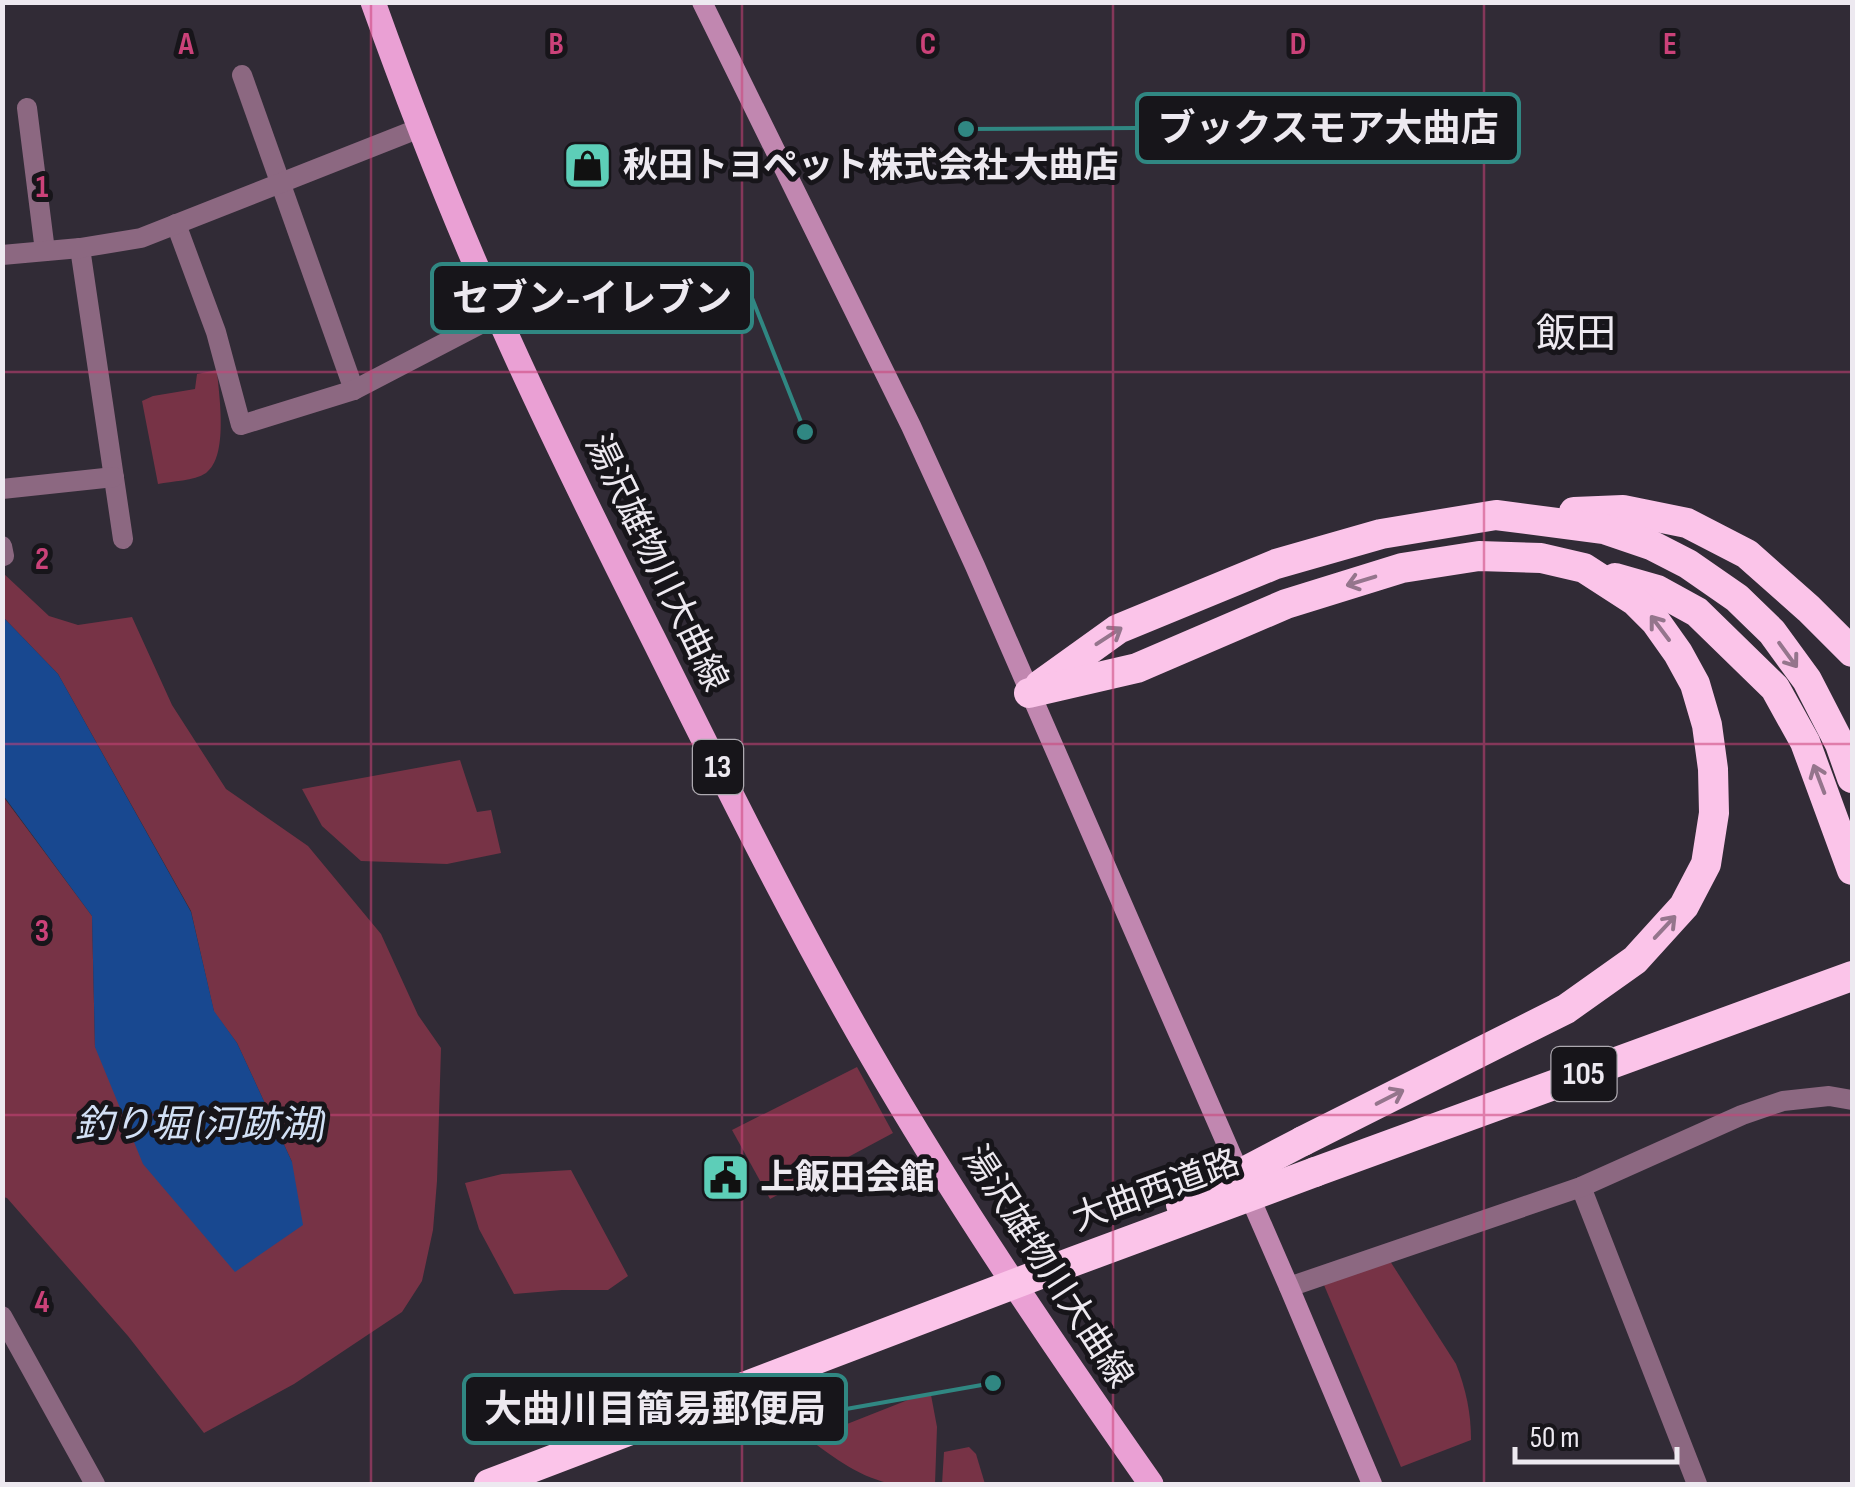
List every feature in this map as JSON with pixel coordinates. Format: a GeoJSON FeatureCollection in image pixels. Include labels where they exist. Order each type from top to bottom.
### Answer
{"type":"FeatureCollection","features":[{"type":"Feature","properties":{"kind":"highway"},"geometry":{"type":"LineString","coordinates":[[1029,692],[1118,629],[1276,564],[1381,534],[1496,515],[1623,510],[1687,523],[1747,554],[1852,652]]}},
{"type":"Feature","properties":{"kind":"highway"},"geometry":{"type":"LineString","coordinates":[[1496,515],[1604,529],[1651,545],[1688,564],[1736,598],[1772,632],[1807,680],[1840,744],[1852,778]]}},
{"type":"Feature","properties":{"kind":"highway"},"geometry":{"type":"LineString","coordinates":[[1029,692],[1137,668],[1286,604],[1402,568],[1479,556],[1541,558],[1657,590],[1697,612],[1775,688],[1805,742],[1852,870]]}},
{"type":"Feature","properties":{"kind":"highway"},"geometry":{"type":"LineString","coordinates":[[1072,1262],[1303,1140],[1566,1009],[1635,960],[1684,906],[1706,864],[1714,814],[1713,769],[1695,684],[1678,653],[1646,611],[1584,568]]}},
{"type":"Feature","properties":{"kind":"highway","name":"大曲西道路"},"geometry":{"type":"LineString","coordinates":[[489,1484],[1072,1262],[1852,976]]}},
{"type":"Feature","properties":{"kind":"highway"},"geometry":{"type":"LineString","coordinates":[[1315,1172],[1852,993]]}},
{"type":"Feature","properties":{"kind":"main road","name":"湯沢雄物川大曲線"},"geometry":{"type":"LineString","coordinates":[[373,2],[420,128],[498,315],[740,812],[870,1054],[1002,1266],[1150,1484]]}},
{"type":"Feature","properties":{"kind":"street"},"geometry":{"type":"LineString","coordinates":[[707,4],[976,566],[1372,1484]]}},
{"type":"Feature","properties":{"kind":"street"},"geometry":{"type":"LineString","coordinates":[[242,76],[354,390]]}},
{"type":"Feature","properties":{"kind":"street"},"geometry":{"type":"LineString","coordinates":[[27,108],[44,251]]}},
{"type":"Feature","properties":{"kind":"street"},"geometry":{"type":"LineString","coordinates":[[2,255],[141,238],[420,128]]}},
{"type":"Feature","properties":{"kind":"street"},"geometry":{"type":"LineString","coordinates":[[176,224],[216,332],[242,425],[354,390],[498,315]]}},
{"type":"Feature","properties":{"kind":"street"},"geometry":{"type":"LineString","coordinates":[[80,248],[124,539]]}},
{"type":"Feature","properties":{"kind":"street"},"geometry":{"type":"LineString","coordinates":[[2,489],[114,477]]}},
{"type":"Feature","properties":{"kind":"street"},"geometry":{"type":"LineString","coordinates":[[2,546],[4,556]]}},
{"type":"Feature","properties":{"kind":"street"},"geometry":{"type":"LineString","coordinates":[[1289,1286],[1581,1187],[1742,1115],[1783,1101],[1829,1096],[1852,1100]]}},
{"type":"Feature","properties":{"kind":"street"},"geometry":{"type":"LineString","coordinates":[[1581,1187],[1697,1484]]}},
{"type":"Feature","properties":{"kind":"street"},"geometry":{"type":"LineString","coordinates":[[2,1316],[95,1484]]}},
{"type":"Feature","properties":{"kind":"shaded area"},"geometry":{"type":"Polygon","coordinates":[[[217,370],[221,425],[213,465],[195,478],[158,484],[142,401],[195,389],[197,374],[217,370]]]}},
{"type":"Feature","properties":{"kind":"shaded area"},"geometry":{"type":"Polygon","coordinates":[[[3,573],[49,616],[78,625],[132,617],[172,705],[226,789],[308,846],[381,934],[418,1015],[441,1048],[437,1181],[433,1230],[422,1281],[402,1312],[294,1384],[204,1433],[128,1336],[3,1197],[2,795],[92,916],[95,1047],[292,1162],[237,1043],[214,1012],[191,911],[58,674],[3,617],[3,573]]]}},
{"type":"Feature","properties":{"kind":"shaded area"},"geometry":{"type":"Polygon","coordinates":[[[460,760],[477,812],[491,810],[501,853],[447,864],[361,861],[322,826],[302,789],[460,760]]]}},
{"type":"Feature","properties":{"kind":"shaded area"},"geometry":{"type":"Polygon","coordinates":[[[857,1067],[893,1133],[770,1199],[732,1130],[857,1067]]]}},
{"type":"Feature","properties":{"kind":"shaded area"},"geometry":{"type":"Polygon","coordinates":[[[571,1170],[628,1276],[608,1290],[514,1294],[479,1229],[465,1183],[502,1174],[571,1170]]]}},
{"type":"Feature","properties":{"kind":"shaded area"},"geometry":{"type":"Polygon","coordinates":[[[1390,1261],[1456,1364],[1471,1430],[1471,1440],[1401,1467],[1324,1285],[1390,1261]]]}},
{"type":"Feature","properties":{"kind":"shaded area"},"geometry":{"type":"Polygon","coordinates":[[[923,1394],[931,1395],[937,1427],[935,1484],[899,1485],[871,1478],[809,1439],[923,1394]]]}},
{"type":"Feature","properties":{"kind":"shaded area"},"geometry":{"type":"Polygon","coordinates":[[[969,1447],[976,1454],[985,1484],[942,1484],[944,1452],[969,1447]]]}},
{"type":"Feature","properties":{"kind":"water","name":"釣り堀 (河跡湖)"},"geometry":{"type":"Polygon","coordinates":[[[3,617],[58,674],[191,912],[214,1011],[237,1043],[292,1162],[303,1225],[235,1272],[143,1164],[95,1047],[92,916],[3,795],[3,617]]]}},
{"type":"Feature","properties":{"kind":"place","name":"ブックスモア大曲店"},"geometry":{"type":"Point","coordinates":[966,129]}},
{"type":"Feature","properties":{"kind":"place","name":"秋田トヨペット株式会社 大曲店"},"geometry":{"type":"Point","coordinates":[588,166]}},
{"type":"Feature","properties":{"kind":"place","name":"セブン-イレブン"},"geometry":{"type":"Point","coordinates":[805,432]}},
{"type":"Feature","properties":{"kind":"place","name":"上飯田会館"},"geometry":{"type":"Point","coordinates":[725,1178]}},
{"type":"Feature","properties":{"kind":"place","name":"大曲川目簡易郵便局"},"geometry":{"type":"Point","coordinates":[993,1383]}},
{"type":"Feature","properties":{"kind":"district","name":"飯田"},"geometry":{"type":"Point","coordinates":[1576,335]}}]}
